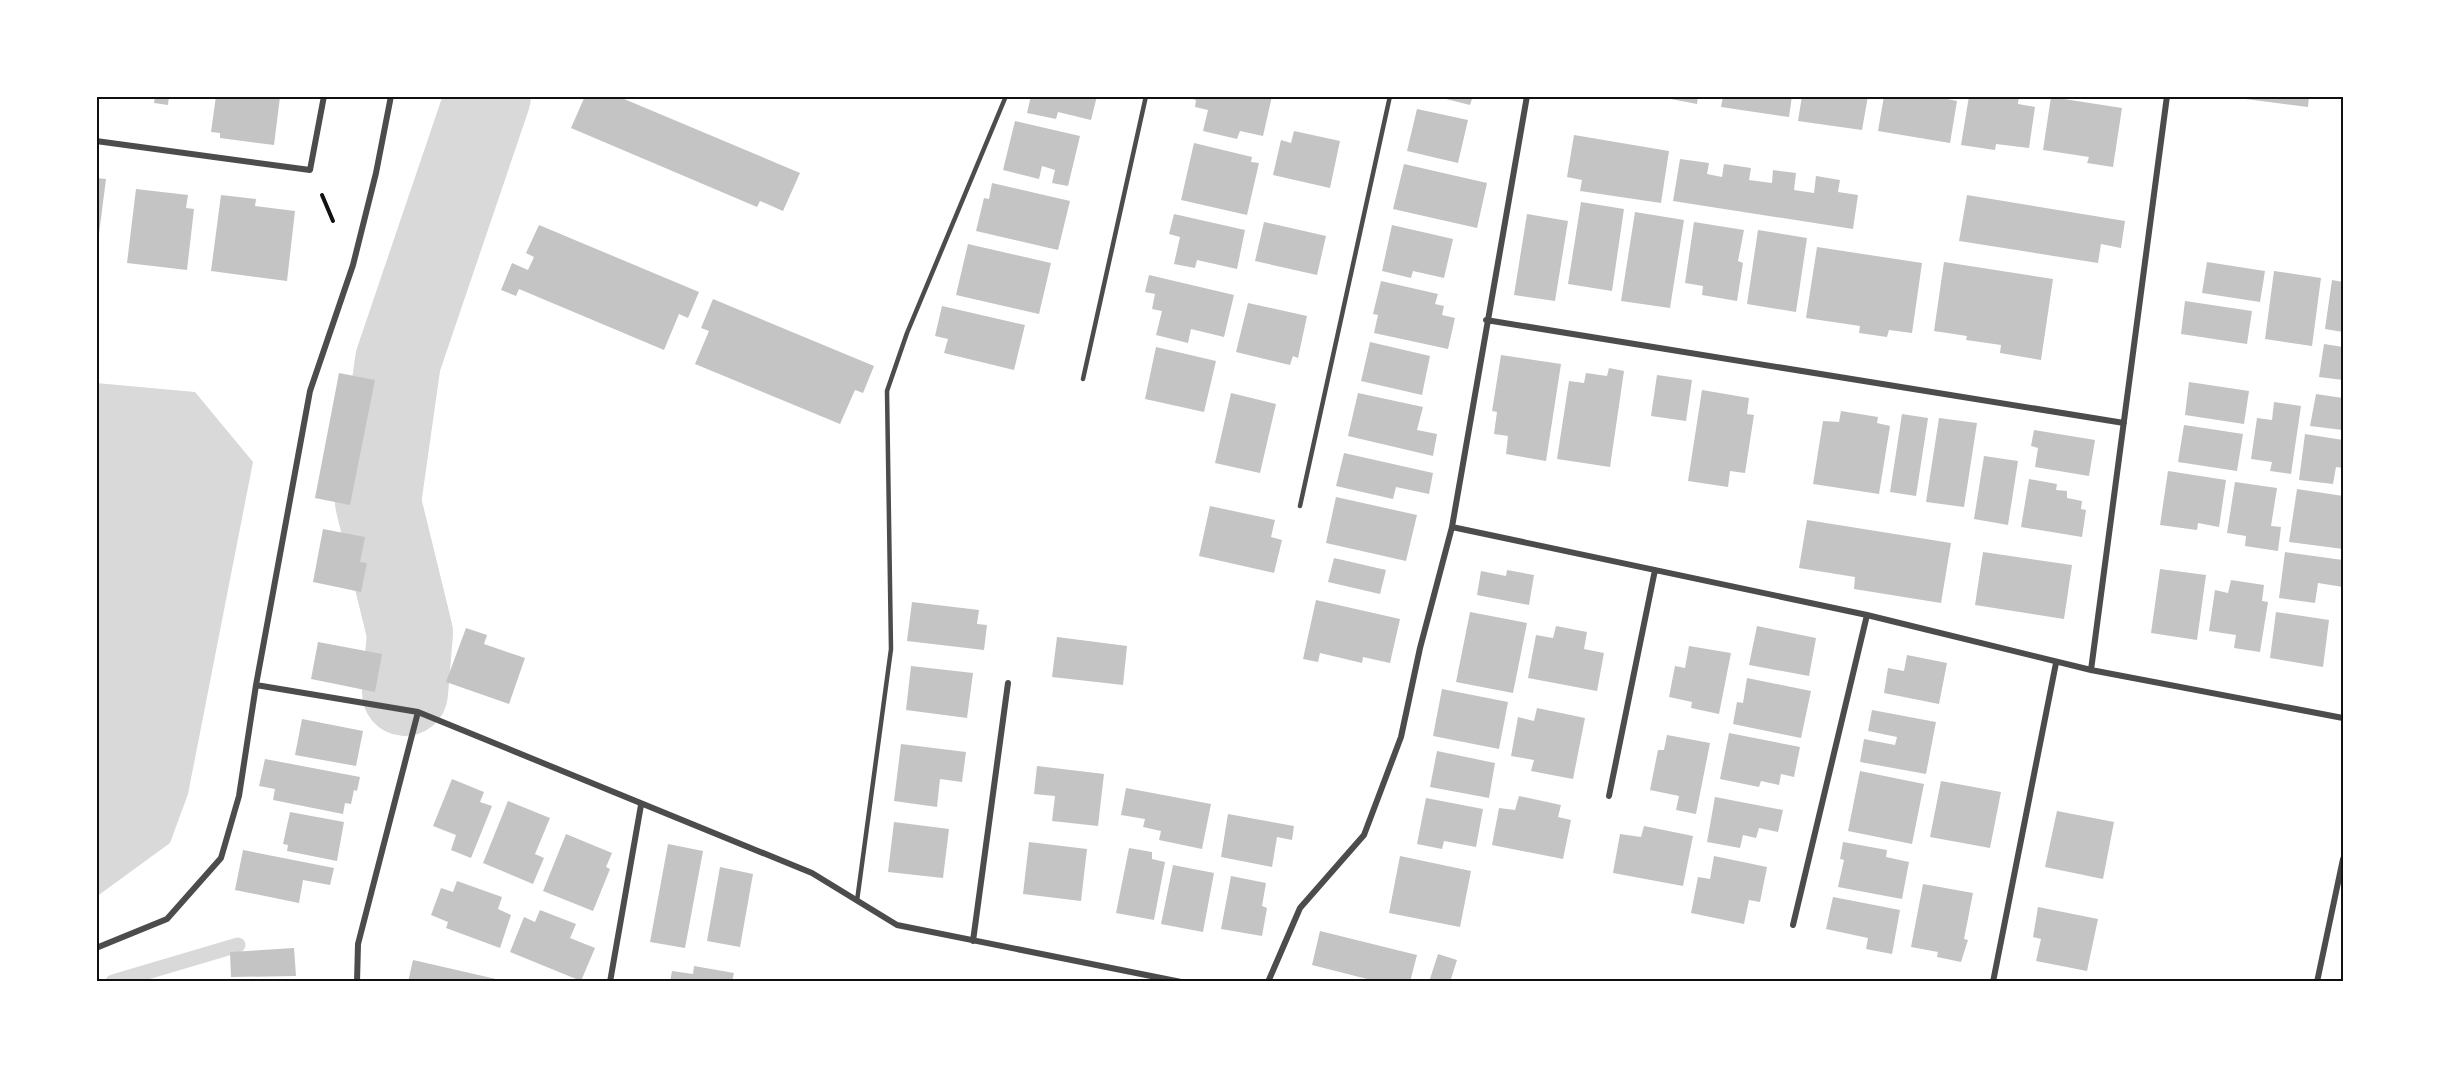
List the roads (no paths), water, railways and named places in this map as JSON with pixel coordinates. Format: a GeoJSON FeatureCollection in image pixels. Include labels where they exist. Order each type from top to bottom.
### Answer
{"type":"FeatureCollection","features":[{"type":"Feature","properties":{"kind":"street"},"geometry":{"type":"LineString","coordinates":[[96,141],[310,170],[324,96]]}},
{"type":"Feature","properties":{"kind":"street"},"geometry":{"type":"LineString","coordinates":[[96,948],[167,919],[220,858],[239,796],[256,685],[310,391],[353,265],[376,173],[391,96]]}},
{"type":"Feature","properties":{"kind":"street"},"geometry":{"type":"LineString","coordinates":[[1268,982],[1300,908],[1364,835],[1401,737],[1420,648],[1452,527],[1486,320],[1527,96]]}},
{"type":"Feature","properties":{"kind":"street"},"geometry":{"type":"LineString","coordinates":[[2091,670],[2167,96]]}},
{"type":"Feature","properties":{"kind":"street"},"geometry":{"type":"LineString","coordinates":[[1486,320],[2124,423]]}},
{"type":"Feature","properties":{"kind":"street"},"geometry":{"type":"LineString","coordinates":[[1452,527],[1867,615],[2056,663],[2343,718]]}},
{"type":"Feature","properties":{"kind":"street"},"geometry":{"type":"LineString","coordinates":[[1609,796],[1656,570]]}},
{"type":"Feature","properties":{"kind":"street"},"geometry":{"type":"LineString","coordinates":[[1793,925],[1867,615]]}},
{"type":"Feature","properties":{"kind":"street"},"geometry":{"type":"LineString","coordinates":[[1993,982],[2056,663]]}},
{"type":"Feature","properties":{"kind":"street"},"geometry":{"type":"LineString","coordinates":[[974,940],[1008,683]]}},
{"type":"Feature","properties":{"kind":"street"},"geometry":{"type":"LineString","coordinates":[[256,685],[418,712],[812,873],[897,925],[1181,982]]}},
{"type":"Feature","properties":{"kind":"street"},"geometry":{"type":"LineString","coordinates":[[357,982],[358,944],[418,712]]}},
{"type":"Feature","properties":{"kind":"street"},"geometry":{"type":"LineString","coordinates":[[610,982],[641,805]]}},
{"type":"Feature","properties":{"kind":"street"},"geometry":{"type":"LineString","coordinates":[[2317,982],[2343,858]]}},
{"type":"Feature","properties":{"kind":"lane"},"geometry":{"type":"LineString","coordinates":[[857,901],[891,649],[887,391],[907,333],[1006,96]]}},
{"type":"Feature","properties":{"kind":"lane"},"geometry":{"type":"LineString","coordinates":[[1083,379],[1146,96]]}},
{"type":"Feature","properties":{"kind":"lane"},"geometry":{"type":"LineString","coordinates":[[1300,506],[1390,96]]}},
{"type":"Feature","properties":{"kind":"waterway"},"geometry":{"type":"LineString","coordinates":[[405,693],[410,633],[378,502],[398,361],[488,96]]}},
{"type":"Feature","properties":{"kind":"waterway"},"geometry":{"type":"LineString","coordinates":[[113,982],[238,945]]}}]}
